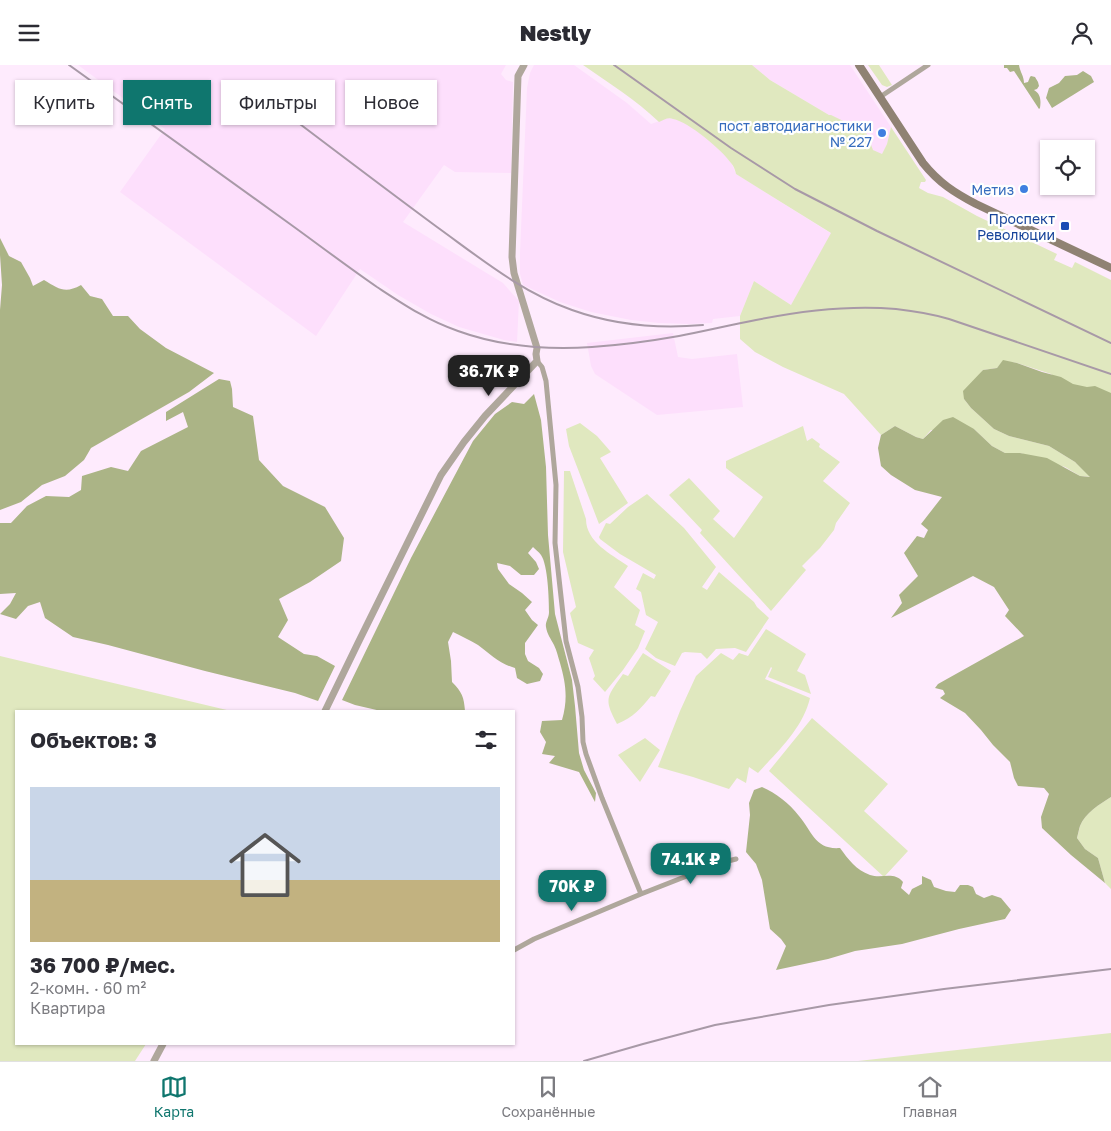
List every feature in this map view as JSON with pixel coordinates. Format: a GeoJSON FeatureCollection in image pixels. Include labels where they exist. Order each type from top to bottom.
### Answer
{"type":"FeatureCollection","features":[{"type":"Feature","properties":{"kind":"main road"},"geometry":{"type":"LineString","coordinates":[[859,65],[923,163],[942,184],[976,204],[1111,268]]}},
{"type":"Feature","properties":{"kind":"street"},"geometry":{"type":"LineString","coordinates":[[524,65],[518,76],[512,257],[514,273],[537,348],[537,361],[542,367],[546,381],[556,485],[555,543],[566,641],[578,687],[583,742],[602,798],[641,894]]}},
{"type":"Feature","properties":{"kind":"street"},"geometry":{"type":"LineString","coordinates":[[880,97],[928,65]]}},
{"type":"Feature","properties":{"kind":"street"},"geometry":{"type":"LineString","coordinates":[[325,710],[441,475],[485,416],[537,361]]}},
{"type":"Feature","properties":{"kind":"street"},"geometry":{"type":"LineString","coordinates":[[515,949],[534,939],[641,894],[720,863],[736,859]]}},
{"type":"Feature","properties":{"kind":"street"},"geometry":{"type":"LineString","coordinates":[[154,1061],[163,1045]]}},
{"type":"Feature","properties":{"kind":"shaded area"},"geometry":{"type":"Polygon","coordinates":[[[78,65],[506,65],[501,74],[506,80],[513,82],[511,173],[455,172],[444,165],[403,222],[503,283],[519,301],[517,342],[459,327],[431,314],[398,295],[360,269],[316,336],[120,192],[165,129],[160,125],[211,125],[211,80],[123,80],[123,98],[113,91],[113,80],[98,80],[78,65]]]}},
{"type":"Feature","properties":{"kind":"shaded area"},"geometry":{"type":"Polygon","coordinates":[[[534,65],[574,65],[627,103],[651,124],[668,118],[680,120],[705,136],[724,154],[732,164],[736,174],[832,234],[791,305],[754,281],[740,316],[713,319],[712,323],[659,323],[631,320],[591,312],[560,302],[523,285],[520,274],[520,253],[527,88],[534,65]]]}},
{"type":"Feature","properties":{"kind":"shaded area"},"geometry":{"type":"Polygon","coordinates":[[[752,65],[850,65],[891,127],[882,155],[829,115],[770,80],[752,65]]]}},
{"type":"Feature","properties":{"kind":"shaded area"},"geometry":{"type":"Polygon","coordinates":[[[673,333],[678,357],[692,359],[737,354],[743,407],[657,415],[595,374],[591,366],[587,343],[673,333]]]}},
{"type":"Feature","properties":{"kind":"green space"},"geometry":{"type":"Polygon","coordinates":[[[583,65],[752,65],[770,80],[829,115],[866,132],[873,150],[882,154],[887,144],[891,127],[926,180],[921,182],[919,188],[928,193],[943,197],[977,216],[1057,254],[1054,260],[1072,268],[1075,262],[1111,280],[1111,435],[1051,374],[1017,363],[1003,361],[997,368],[983,370],[964,399],[994,429],[1009,436],[1049,446],[1075,462],[1091,477],[1080,476],[1065,467],[1020,453],[1005,453],[992,446],[974,429],[931,430],[923,439],[895,426],[881,435],[844,394],[783,367],[755,352],[740,339],[740,316],[754,281],[791,305],[831,233],[736,174],[733,165],[727,157],[688,125],[671,118],[659,122],[632,99],[583,65]]]}},
{"type":"Feature","properties":{"kind":"green space"},"geometry":{"type":"Polygon","coordinates":[[[868,65],[879,65],[892,85],[887,87],[882,85],[868,65]]]}},
{"type":"Feature","properties":{"kind":"green space"},"geometry":{"type":"Polygon","coordinates":[[[1004,65],[1019,65],[1024,83],[1028,82],[1031,76],[1035,77],[1039,86],[1034,90],[1040,98],[1039,109],[1014,71],[1010,72],[1007,68],[1004,68],[1004,65]]]}},
{"type":"Feature","properties":{"kind":"green space"},"geometry":{"type":"Polygon","coordinates":[[[1083,71],[1091,76],[1094,82],[1052,108],[1046,98],[1049,88],[1059,83],[1065,76],[1077,75],[1083,71]]]}},
{"type":"Feature","properties":{"kind":"green space"},"geometry":{"type":"Polygon","coordinates":[[[0,238],[9,256],[21,262],[33,286],[44,280],[66,290],[81,285],[90,296],[102,299],[113,316],[128,316],[140,329],[166,348],[214,373],[189,392],[91,448],[84,460],[65,476],[42,485],[21,502],[0,510],[0,310],[2,285],[0,238]]]}},
{"type":"Feature","properties":{"kind":"green space"},"geometry":{"type":"Polygon","coordinates":[[[1003,360],[1061,377],[1073,384],[1087,387],[1095,386],[1111,393],[1111,797],[1085,817],[1077,838],[1085,849],[1098,858],[1105,883],[1042,828],[1041,817],[1049,794],[1044,788],[1018,786],[1010,762],[965,713],[940,698],[945,694],[943,690],[935,688],[938,684],[1024,636],[1005,616],[1009,610],[994,587],[973,576],[891,618],[902,603],[899,595],[918,576],[904,553],[917,536],[924,538],[928,530],[921,524],[942,497],[915,490],[891,475],[881,466],[878,448],[881,435],[895,426],[923,439],[943,420],[953,417],[974,429],[992,446],[1005,453],[1020,453],[1047,458],[1080,476],[1090,477],[1075,462],[1049,446],[1009,436],[994,429],[964,399],[963,391],[983,370],[997,368],[1003,360]]]}},
{"type":"Feature","properties":{"kind":"green space"},"geometry":{"type":"Polygon","coordinates":[[[219,379],[230,381],[233,407],[253,416],[259,460],[283,486],[325,507],[344,538],[341,561],[310,582],[279,599],[288,620],[278,637],[304,654],[317,656],[335,666],[318,701],[295,693],[73,637],[45,618],[40,602],[28,606],[16,619],[0,614],[10,604],[16,593],[0,594],[0,523],[11,523],[27,506],[46,496],[69,497],[81,490],[82,476],[111,467],[128,471],[141,451],[188,427],[183,412],[166,421],[166,412],[219,379]]]}},
{"type":"Feature","properties":{"kind":"green space"},"geometry":{"type":"Polygon","coordinates":[[[534,394],[541,420],[546,467],[548,535],[555,614],[572,680],[579,753],[584,770],[596,793],[595,802],[579,772],[549,763],[555,756],[542,754],[546,742],[540,732],[542,721],[562,720],[566,691],[557,654],[546,627],[549,607],[545,566],[541,555],[533,547],[528,553],[539,569],[534,575],[521,575],[510,566],[497,563],[498,569],[509,584],[532,602],[525,610],[538,625],[525,643],[525,654],[528,661],[539,668],[543,674],[540,681],[527,684],[517,678],[515,668],[453,632],[448,642],[452,682],[462,695],[465,710],[377,710],[342,700],[411,558],[473,441],[495,414],[512,402],[524,404],[534,394]]]}},
{"type":"Feature","properties":{"kind":"green space"},"geometry":{"type":"Polygon","coordinates":[[[580,423],[597,436],[611,452],[600,458],[628,503],[599,524],[569,446],[566,429],[580,423]]]}},
{"type":"Feature","properties":{"kind":"green space"},"geometry":{"type":"Polygon","coordinates":[[[803,426],[807,441],[812,438],[820,444],[819,447],[840,462],[823,481],[850,503],[836,523],[834,530],[802,566],[806,570],[771,611],[700,533],[702,530],[669,495],[689,478],[720,511],[713,519],[734,538],[763,497],[726,468],[726,461],[803,426]]]}},
{"type":"Feature","properties":{"kind":"green space"},"geometry":{"type":"Polygon","coordinates":[[[564,471],[570,471],[590,534],[601,547],[628,566],[614,587],[640,610],[635,625],[645,631],[638,648],[605,692],[593,679],[595,676],[589,658],[594,650],[578,643],[570,613],[576,607],[563,552],[564,471]]]}},
{"type":"Feature","properties":{"kind":"green space"},"geometry":{"type":"Polygon","coordinates":[[[647,494],[684,528],[716,567],[702,587],[707,590],[719,572],[754,602],[769,618],[746,652],[735,648],[716,649],[707,659],[701,653],[685,652],[682,653],[675,666],[656,658],[645,649],[658,622],[646,615],[641,592],[636,589],[643,573],[654,579],[656,575],[620,554],[599,537],[606,523],[610,524],[628,507],[647,494]]]}},
{"type":"Feature","properties":{"kind":"green space"},"geometry":{"type":"Polygon","coordinates":[[[766,629],[806,654],[797,671],[805,675],[811,694],[768,677],[771,667],[765,679],[810,698],[802,719],[789,739],[758,773],[749,767],[746,783],[737,778],[729,789],[658,767],[696,676],[721,653],[733,660],[739,653],[748,656],[766,629]]]}},
{"type":"Feature","properties":{"kind":"green space"},"geometry":{"type":"Polygon","coordinates":[[[643,653],[671,671],[655,697],[651,696],[640,709],[617,724],[610,708],[610,693],[623,674],[628,676],[643,653]]]}},
{"type":"Feature","properties":{"kind":"green space"},"geometry":{"type":"Polygon","coordinates":[[[0,656],[227,710],[15,710],[15,1045],[145,1045],[135,1061],[0,1061],[0,656]]]}},
{"type":"Feature","properties":{"kind":"green space"},"geometry":{"type":"Polygon","coordinates":[[[812,718],[888,784],[864,811],[908,851],[884,877],[769,771],[812,718]]]}},
{"type":"Feature","properties":{"kind":"green space"},"geometry":{"type":"Polygon","coordinates":[[[645,738],[660,750],[640,782],[618,755],[645,738]]]}},
{"type":"Feature","properties":{"kind":"green space"},"geometry":{"type":"Polygon","coordinates":[[[762,787],[787,803],[819,843],[832,848],[840,848],[853,864],[865,873],[874,876],[896,877],[903,882],[901,888],[909,895],[912,889],[922,884],[922,876],[931,880],[934,887],[946,891],[955,892],[960,885],[968,885],[973,887],[976,894],[984,898],[992,895],[1001,898],[1011,910],[1005,919],[902,944],[855,951],[776,970],[786,946],[770,929],[762,880],[756,864],[746,852],[750,815],[749,803],[754,790],[762,787]]]}},
{"type":"Feature","properties":{"kind":"green space"},"geometry":{"type":"Polygon","coordinates":[[[1111,797],[1111,889],[1105,883],[1098,858],[1085,849],[1077,838],[1085,817],[1111,797]]]}},
{"type":"Feature","properties":{"kind":"green space"},"geometry":{"type":"Polygon","coordinates":[[[1111,1033],[1111,1061],[858,1061],[1111,1033]]]}},
{"type":"Feature","properties":{"kind":"railway"},"geometry":{"type":"LineString","coordinates":[[69,65],[406,306],[447,327],[491,341],[524,346],[592,347],[668,338],[808,312],[844,308],[879,308],[916,312],[949,319],[1111,374]]}},
{"type":"Feature","properties":{"kind":"railway"},"geometry":{"type":"LineString","coordinates":[[614,65],[731,148],[795,189],[877,231],[1111,343]]}},
{"type":"Feature","properties":{"kind":"railway"},"geometry":{"type":"LineString","coordinates":[[301,125],[469,251],[518,284],[553,303],[588,315],[637,325],[703,325]]}},
{"type":"Feature","properties":{"kind":"railway"},"geometry":{"type":"LineString","coordinates":[[584,1061],[715,1025],[829,1005],[1111,969]]}},
{"type":"Feature","properties":{"kind":"place","name":"пост автодиагностики № 227"},"geometry":{"type":"Point","coordinates":[882,133]}},
{"type":"Feature","properties":{"kind":"place","name":"Метиз"},"geometry":{"type":"Point","coordinates":[1024,189]}},
{"type":"Feature","properties":{"kind":"place","name":"Проспект Революции"},"geometry":{"type":"Point","coordinates":[1065,226]}}]}
